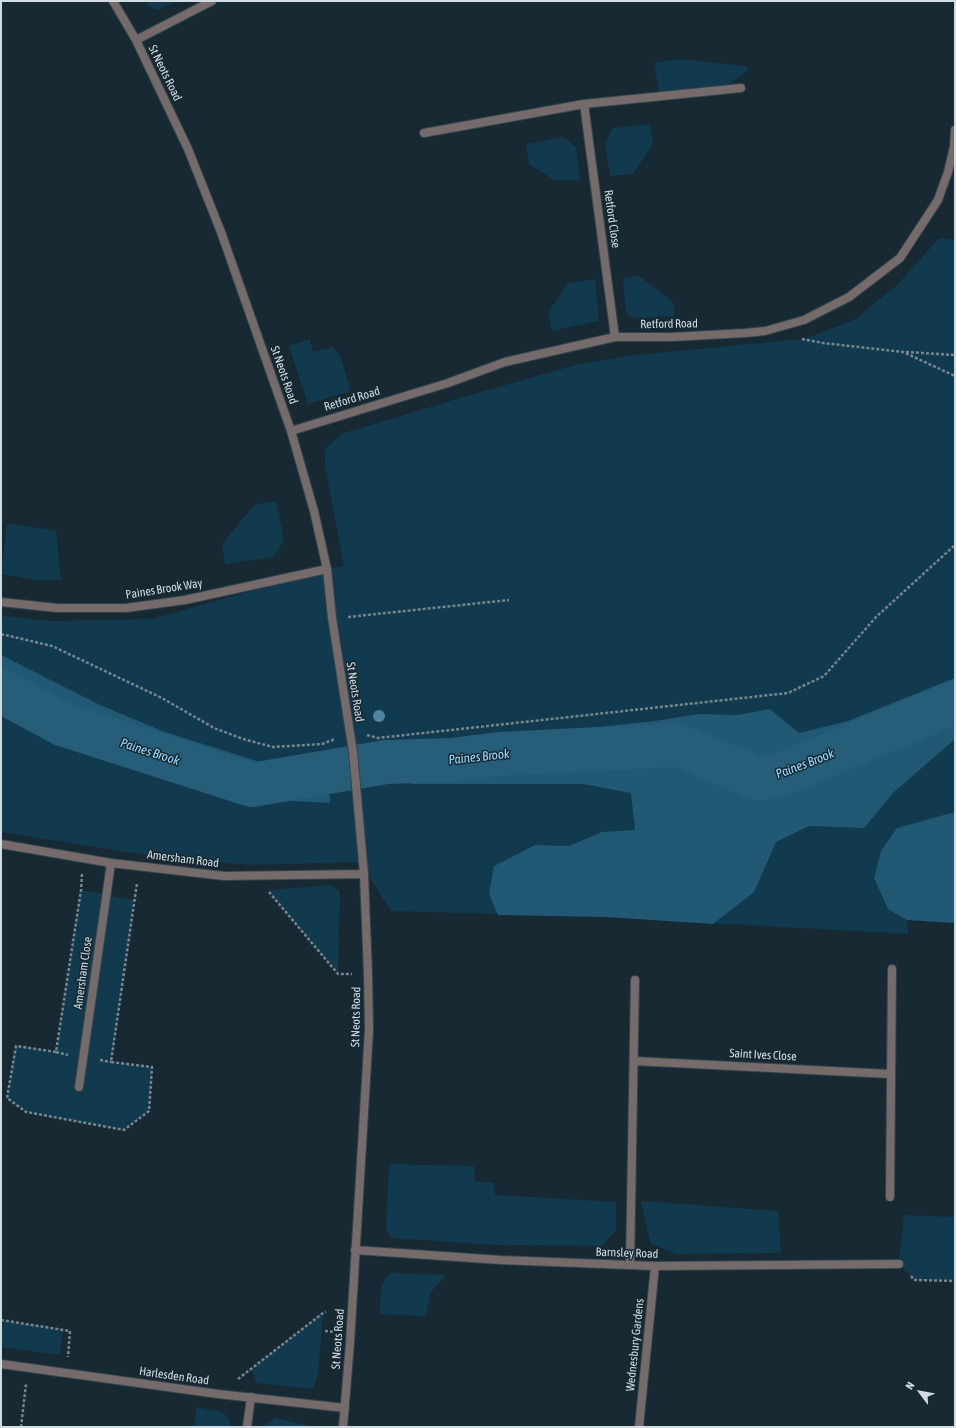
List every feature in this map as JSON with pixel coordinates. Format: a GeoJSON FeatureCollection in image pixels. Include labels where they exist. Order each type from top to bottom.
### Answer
{"type":"FeatureCollection","features":[{"type":"Feature","properties":{"kind":"street","name":"St Neots Road"},"geometry":{"type":"LineString","coordinates":[[113,1],[136,40],[191,156],[221,232],[291,431],[314,511],[327,568],[332,618],[353,752],[355,789],[364,874],[369,1030],[343,1427]]}},
{"type":"Feature","properties":{"kind":"street"},"geometry":{"type":"LineString","coordinates":[[136,40],[212,1]]}},
{"type":"Feature","properties":{"kind":"street"},"geometry":{"type":"LineString","coordinates":[[424,133],[584,104],[741,88]]}},
{"type":"Feature","properties":{"kind":"street","name":"Retford Close"},"geometry":{"type":"LineString","coordinates":[[584,104],[615,337]]}},
{"type":"Feature","properties":{"kind":"street","name":"Retford Road"},"geometry":{"type":"LineString","coordinates":[[291,431],[448,383],[505,362],[615,337],[672,337],[764,331],[804,320],[849,297],[900,258],[938,200],[948,172],[954,147],[955,130]]}},
{"type":"Feature","properties":{"kind":"street","name":"Paines Brook Way"},"geometry":{"type":"LineString","coordinates":[[1,602],[57,608],[126,608],[185,600],[327,568]]}},
{"type":"Feature","properties":{"kind":"street","name":"Amersham Road"},"geometry":{"type":"LineString","coordinates":[[1,844],[111,863],[224,876],[364,874]]}},
{"type":"Feature","properties":{"kind":"street","name":"Amersham Close"},"geometry":{"type":"LineString","coordinates":[[79,1087],[111,863]]}},
{"type":"Feature","properties":{"kind":"street"},"geometry":{"type":"LineString","coordinates":[[890,1197],[892,970]]}},
{"type":"Feature","properties":{"kind":"street"},"geometry":{"type":"LineString","coordinates":[[630,1265],[635,980]]}},
{"type":"Feature","properties":{"kind":"street","name":"Saint Ives Close"},"geometry":{"type":"LineString","coordinates":[[634,1061],[890,1074]]}},
{"type":"Feature","properties":{"kind":"street","name":"Barnsley Road"},"geometry":{"type":"LineString","coordinates":[[355,1250],[501,1260],[655,1266],[899,1264]]}},
{"type":"Feature","properties":{"kind":"street","name":"Wednesbury Gardens"},"geometry":{"type":"LineString","coordinates":[[639,1427],[655,1266]]}},
{"type":"Feature","properties":{"kind":"street","name":"Harlesden Road"},"geometry":{"type":"LineString","coordinates":[[1,1364],[218,1394],[345,1408]]}},
{"type":"Feature","properties":{"kind":"street"},"geometry":{"type":"LineString","coordinates":[[247,1427],[251,1397]]}},
{"type":"Feature","properties":{"kind":"path"},"geometry":{"type":"LineString","coordinates":[[801,339],[903,352],[955,355]]}},
{"type":"Feature","properties":{"kind":"path"},"geometry":{"type":"LineString","coordinates":[[903,352],[955,376]]}},
{"type":"Feature","properties":{"kind":"path"},"geometry":{"type":"LineString","coordinates":[[361,734],[378,738],[788,693],[824,676],[876,617],[955,545]]}},
{"type":"Feature","properties":{"kind":"path"},"geometry":{"type":"LineString","coordinates":[[332,618],[509,600]]}},
{"type":"Feature","properties":{"kind":"path"},"geometry":{"type":"LineString","coordinates":[[1,634],[52,646],[162,698],[214,728],[243,739],[273,746],[322,744],[342,736]]}},
{"type":"Feature","properties":{"kind":"path"},"geometry":{"type":"LineString","coordinates":[[256,876],[338,974],[342,974]]}},
{"type":"Feature","properties":{"kind":"path"},"geometry":{"type":"LineString","coordinates":[[899,1264],[914,1280],[955,1281]]}},
{"type":"Feature","properties":{"kind":"path"},"geometry":{"type":"LineString","coordinates":[[218,1394],[326,1312]]}},
{"type":"Feature","properties":{"kind":"path"},"geometry":{"type":"LineString","coordinates":[[1,1320],[70,1331],[66,1373]]}},
{"type":"Feature","properties":{"kind":"path"},"geometry":{"type":"LineString","coordinates":[[325,1331],[338,1332]]}},
{"type":"Feature","properties":{"kind":"path"},"geometry":{"type":"LineString","coordinates":[[21,1427],[28,1368]]}},
{"type":"Feature","properties":{"kind":"shaded area"},"geometry":{"type":"Polygon","coordinates":[[[145,1],[176,1],[158,10],[148,6],[145,1]]]}},
{"type":"Feature","properties":{"kind":"shaded area"},"geometry":{"type":"Polygon","coordinates":[[[677,59],[747,66],[748,70],[719,91],[660,97],[654,63],[677,59]]]}},
{"type":"Feature","properties":{"kind":"shaded area"},"geometry":{"type":"Polygon","coordinates":[[[650,124],[653,144],[633,174],[610,176],[605,143],[613,128],[650,124]]]}},
{"type":"Feature","properties":{"kind":"shaded area"},"geometry":{"type":"Polygon","coordinates":[[[563,137],[576,147],[580,180],[554,180],[529,164],[526,144],[563,137]]]}},
{"type":"Feature","properties":{"kind":"shaded area"},"geometry":{"type":"Polygon","coordinates":[[[939,238],[955,240],[955,923],[907,920],[908,934],[606,917],[391,911],[360,862],[251,865],[152,856],[1,832],[1,616],[51,621],[153,619],[327,569],[344,566],[325,466],[325,449],[341,434],[579,364],[635,355],[804,339],[854,320],[897,285],[939,238]]]}},
{"type":"Feature","properties":{"kind":"shaded area"},"geometry":{"type":"Polygon","coordinates":[[[639,276],[673,302],[675,316],[634,318],[626,314],[623,278],[639,276]]]}},
{"type":"Feature","properties":{"kind":"shaded area"},"geometry":{"type":"Polygon","coordinates":[[[595,279],[599,321],[552,331],[548,312],[569,283],[595,279]]]}},
{"type":"Feature","properties":{"kind":"shaded area"},"geometry":{"type":"Polygon","coordinates":[[[310,339],[313,352],[333,347],[341,358],[351,391],[308,404],[289,346],[310,339]]]}},
{"type":"Feature","properties":{"kind":"shaded area"},"geometry":{"type":"Polygon","coordinates":[[[276,501],[284,541],[273,557],[225,564],[222,544],[254,505],[276,501]]]}},
{"type":"Feature","properties":{"kind":"shaded area"},"geometry":{"type":"Polygon","coordinates":[[[7,523],[56,531],[61,580],[36,580],[1,574],[7,523]]]}},
{"type":"Feature","properties":{"kind":"shaded area"},"geometry":{"type":"Polygon","coordinates":[[[1,655],[100,705],[165,732],[263,763],[327,757],[330,803],[259,799],[128,767],[1,713],[1,655]]]}},
{"type":"Feature","properties":{"kind":"shaded area"},"geometry":{"type":"Polygon","coordinates":[[[955,678],[955,739],[894,792],[864,828],[809,826],[776,842],[754,892],[713,924],[606,917],[498,915],[489,894],[494,866],[535,845],[569,846],[602,832],[635,830],[631,793],[583,784],[411,784],[412,750],[531,734],[655,721],[698,714],[738,715],[770,709],[799,733],[848,721],[955,678]]]}},
{"type":"Feature","properties":{"kind":"shaded area"},"geometry":{"type":"Polygon","coordinates":[[[955,812],[955,923],[907,920],[888,909],[874,878],[881,851],[897,828],[955,812]]]}},
{"type":"Feature","properties":{"kind":"shaded area"},"geometry":{"type":"Polygon","coordinates":[[[330,885],[340,891],[338,974],[268,890],[330,885]]]}},
{"type":"Feature","properties":{"kind":"shaded area"},"geometry":{"type":"Polygon","coordinates":[[[81,890],[134,900],[111,1062],[152,1067],[149,1111],[124,1130],[26,1112],[7,1098],[16,1046],[56,1052],[81,890]]]}},
{"type":"Feature","properties":{"kind":"shaded area"},"geometry":{"type":"Polygon","coordinates":[[[389,1164],[474,1166],[475,1181],[494,1183],[495,1195],[616,1202],[616,1231],[602,1246],[496,1245],[391,1238],[386,1230],[389,1164]]]}},
{"type":"Feature","properties":{"kind":"shaded area"},"geometry":{"type":"Polygon","coordinates":[[[641,1201],[778,1211],[781,1253],[677,1254],[663,1249],[650,1243],[641,1201]]]}},
{"type":"Feature","properties":{"kind":"shaded area"},"geometry":{"type":"Polygon","coordinates":[[[904,1215],[955,1217],[955,1281],[914,1280],[899,1264],[904,1215]]]}},
{"type":"Feature","properties":{"kind":"shaded area"},"geometry":{"type":"Polygon","coordinates":[[[390,1273],[446,1275],[431,1292],[426,1316],[379,1314],[382,1284],[390,1273]]]}},
{"type":"Feature","properties":{"kind":"shaded area"},"geometry":{"type":"Polygon","coordinates":[[[323,1313],[318,1375],[313,1389],[257,1383],[251,1369],[323,1313]]]}},
{"type":"Feature","properties":{"kind":"shaded area"},"geometry":{"type":"Polygon","coordinates":[[[1,1320],[63,1330],[60,1355],[1,1347],[1,1320]]]}},
{"type":"Feature","properties":{"kind":"shaded area"},"geometry":{"type":"Polygon","coordinates":[[[197,1407],[222,1412],[228,1417],[231,1427],[194,1427],[197,1407]]]}},
{"type":"Feature","properties":{"kind":"shaded area"},"geometry":{"type":"Polygon","coordinates":[[[275,1418],[314,1427],[262,1427],[275,1418]]]}},
{"type":"Feature","properties":{"kind":"waterway","name":"Paines Brook"},"geometry":{"type":"LineString","coordinates":[[1,691],[62,724],[252,785],[386,762],[451,760],[500,754],[677,745],[759,779],[782,774],[955,702]]}}]}
